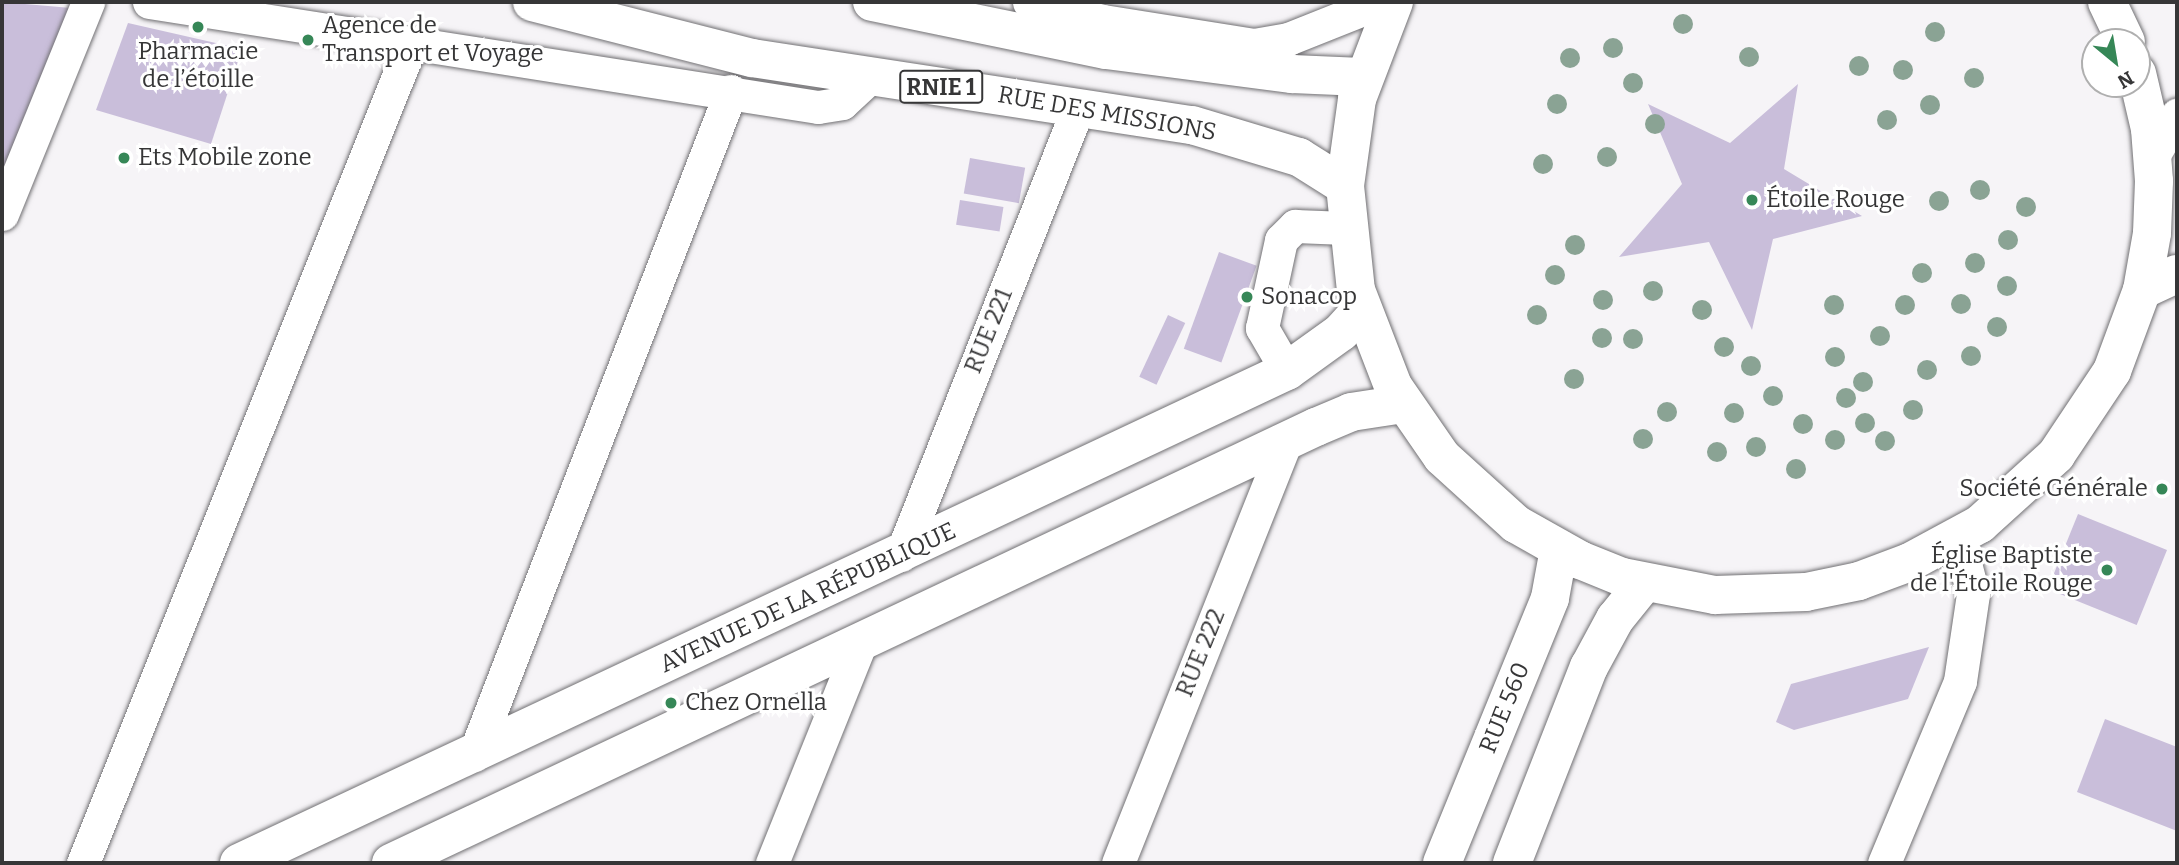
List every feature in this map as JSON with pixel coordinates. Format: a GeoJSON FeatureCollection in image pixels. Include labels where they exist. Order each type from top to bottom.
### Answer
{"type":"FeatureCollection","features":[{"type":"Feature","properties":{"kind":"main road","name":"RUE DES MISSIONS"},"geometry":{"type":"LineString","coordinates":[[532,2],[752,58],[1192,125],[1299,157],[1345,186]]}},
{"type":"Feature","properties":{"kind":"main road"},"geometry":{"type":"LineString","coordinates":[[872,2],[1106,50],[1292,74],[1362,77]]}},
{"type":"Feature","properties":{"kind":"main road"},"geometry":{"type":"LineString","coordinates":[[1394,2],[1362,77],[1352,120],[1345,186],[1346,228],[1361,310],[1404,404],[1465,481],[1516,524],[1559,550],[1644,583],[1724,595],[1806,592],[1893,569],[1958,537],[2020,492],[2071,436],[2112,371],[2142,290],[2166,210],[2142,98]]}},
{"type":"Feature","properties":{"kind":"main road"},"geometry":{"type":"LineString","coordinates":[[2107,2],[2119,28]]}},
{"type":"Feature","properties":{"kind":"main road"},"geometry":{"type":"LineString","coordinates":[[2142,290],[2177,274]]}},
{"type":"Feature","properties":{"kind":"main road","name":"AVENUE DE LA RÉPUBLIQUE"},"geometry":{"type":"LineString","coordinates":[[239,863],[901,555],[1287,371],[1341,332],[1361,310]]}},
{"type":"Feature","properties":{"kind":"main road"},"geometry":{"type":"LineString","coordinates":[[391,863],[431,853],[860,644],[1351,412],[1404,404]]}},
{"type":"Feature","properties":{"kind":"main road","name":"RUE 560"},"geometry":{"type":"LineString","coordinates":[[1442,863],[1550,598],[1559,550]]}},
{"type":"Feature","properties":{"kind":"main road"},"geometry":{"type":"LineString","coordinates":[[1512,863],[1589,667],[1615,619],[1644,583]]}},
{"type":"Feature","properties":{"kind":"street"},"geometry":{"type":"LineString","coordinates":[[2,214],[88,2]]}},
{"type":"Feature","properties":{"kind":"street"},"geometry":{"type":"LineString","coordinates":[[149,2],[830,106],[842,103],[870,77]]}},
{"type":"Feature","properties":{"kind":"street"},"geometry":{"type":"LineString","coordinates":[[1029,2],[1107,11],[1263,45],[1381,2]]}},
{"type":"Feature","properties":{"kind":"street"},"geometry":{"type":"LineString","coordinates":[[83,863],[411,44]]}},
{"type":"Feature","properties":{"kind":"street"},"geometry":{"type":"LineString","coordinates":[[474,755],[731,91]]}},
{"type":"Feature","properties":{"kind":"street","name":"RUE 221"},"geometry":{"type":"LineString","coordinates":[[901,555],[1078,107]]}},
{"type":"Feature","properties":{"kind":"street"},"geometry":{"type":"LineString","coordinates":[[2153,156],[2177,115]]}},
{"type":"Feature","properties":{"kind":"street"},"geometry":{"type":"LineString","coordinates":[[1287,371],[1262,328],[1281,240],[1294,226],[1346,228]]}},
{"type":"Feature","properties":{"kind":"street","name":"RUE 222"},"geometry":{"type":"LineString","coordinates":[[1118,863],[1285,443]]}},
{"type":"Feature","properties":{"kind":"street"},"geometry":{"type":"LineString","coordinates":[[1884,863],[1959,681],[1973,594],[1958,537]]}},
{"type":"Feature","properties":{"kind":"street"},"geometry":{"type":"LineString","coordinates":[[772,863],[860,644]]}},
{"type":"Feature","properties":{"kind":"building"},"geometry":{"type":"Polygon","coordinates":[[[2,2],[71,8],[2,174],[2,2]]]}},
{"type":"Feature","properties":{"kind":"building"},"geometry":{"type":"Polygon","coordinates":[[[128,23],[242,49],[211,144],[96,110],[128,23]]]}},
{"type":"Feature","properties":{"kind":"building","name":"Étoile Rouge"},"geometry":{"type":"Polygon","coordinates":[[[1798,84],[1784,169],[1862,216],[1773,239],[1752,330],[1709,242],[1619,257],[1682,184],[1648,104],[1730,143],[1798,84]]]}},
{"type":"Feature","properties":{"kind":"building"},"geometry":{"type":"Polygon","coordinates":[[[970,158],[1025,168],[1019,203],[964,193],[970,158]]]}},
{"type":"Feature","properties":{"kind":"building"},"geometry":{"type":"Polygon","coordinates":[[[960,200],[1003,207],[1000,232],[956,225],[960,200]]]}},
{"type":"Feature","properties":{"kind":"building"},"geometry":{"type":"Polygon","coordinates":[[[1219,252],[1257,266],[1221,362],[1184,349],[1219,252]]]}},
{"type":"Feature","properties":{"kind":"building"},"geometry":{"type":"Polygon","coordinates":[[[1168,315],[1185,323],[1156,385],[1139,377],[1168,315]]]}},
{"type":"Feature","properties":{"kind":"building","name":"Église Baptiste de l'Étoile Rouge"},"geometry":{"type":"Polygon","coordinates":[[[2078,514],[2167,550],[2137,625],[2048,589],[2078,514]]]}},
{"type":"Feature","properties":{"kind":"building"},"geometry":{"type":"Polygon","coordinates":[[[1929,647],[1908,699],[1794,730],[1776,722],[1791,684],[1929,647]]]}},
{"type":"Feature","properties":{"kind":"building"},"geometry":{"type":"Polygon","coordinates":[[[2105,719],[2177,747],[2177,831],[2077,792],[2105,719]]]}},
{"type":"Feature","properties":{"kind":"place","name":"Pharmacie de l’étoille"},"geometry":{"type":"Point","coordinates":[198,27]}},
{"type":"Feature","properties":{"kind":"place","name":"Agence de Transport et Voyage"},"geometry":{"type":"Point","coordinates":[308,40]}},
{"type":"Feature","properties":{"kind":"place","name":"Ets Mobile zone"},"geometry":{"type":"Point","coordinates":[124,158]}},
{"type":"Feature","properties":{"kind":"place","name":"Étoile Rouge"},"geometry":{"type":"Point","coordinates":[1752,200]}},
{"type":"Feature","properties":{"kind":"place","name":"Sonacop"},"geometry":{"type":"Point","coordinates":[1247,297]}},
{"type":"Feature","properties":{"kind":"place","name":"Société Générale"},"geometry":{"type":"Point","coordinates":[2162,489]}},
{"type":"Feature","properties":{"kind":"place","name":"Église Baptiste de l'Étoile Rouge"},"geometry":{"type":"Point","coordinates":[2107,570]}},
{"type":"Feature","properties":{"kind":"place","name":"Chez Ornella"},"geometry":{"type":"Point","coordinates":[671,703]}}]}
